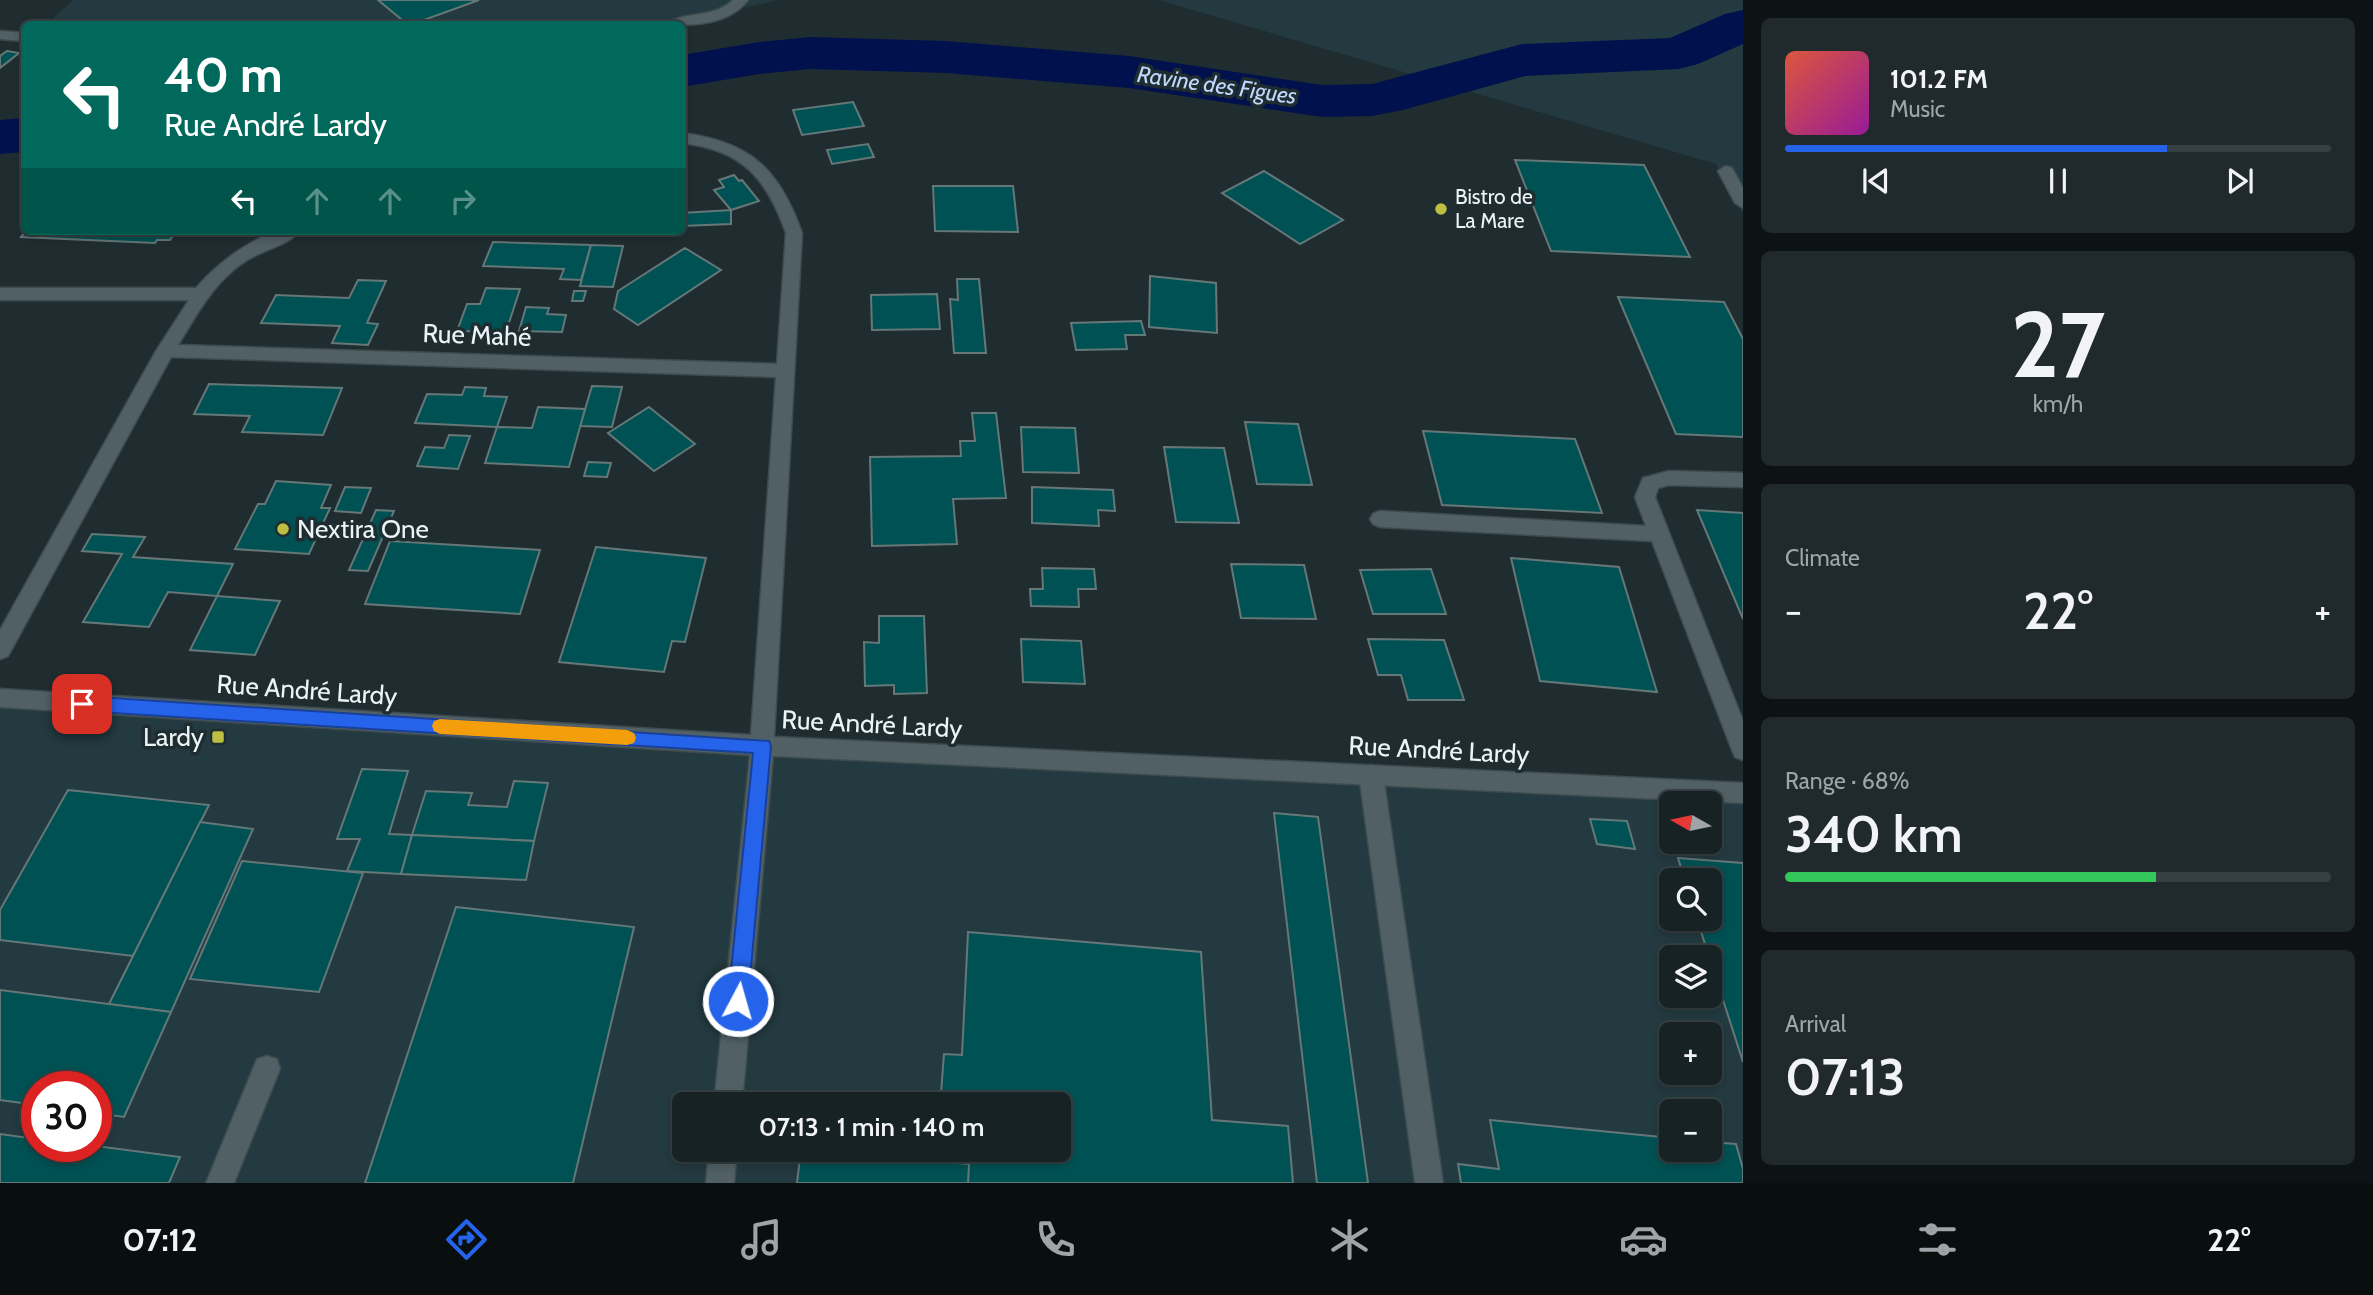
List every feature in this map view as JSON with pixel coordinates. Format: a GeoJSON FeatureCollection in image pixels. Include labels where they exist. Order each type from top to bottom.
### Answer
{"type":"FeatureCollection","features":[{"type":"Feature","properties":{"kind":"street"},"geometry":{"type":"LineString","coordinates":[[686,21],[726,13],[740,4],[741,0]]}},
{"type":"Feature","properties":{"kind":"street"},"geometry":{"type":"LineString","coordinates":[[0,35],[21,37]]}},
{"type":"Feature","properties":{"kind":"street"},"geometry":{"type":"LineString","coordinates":[[686,139],[733,149],[773,185],[786,207],[794,233],[762,746],[729,1092]]}},
{"type":"Feature","properties":{"kind":"street"},"geometry":{"type":"LineString","coordinates":[[1726,171],[1743,203]]}},
{"type":"Feature","properties":{"kind":"street"},"geometry":{"type":"LineString","coordinates":[[0,650],[165,351],[201,294],[218,274],[242,256],[284,235]]}},
{"type":"Feature","properties":{"kind":"street"},"geometry":{"type":"LineString","coordinates":[[0,294],[201,294]]}},
{"type":"Feature","properties":{"kind":"street","name":"Rue Mahé"},"geometry":{"type":"LineString","coordinates":[[165,351],[786,371]]}},
{"type":"Feature","properties":{"kind":"street"},"geometry":{"type":"LineString","coordinates":[[1743,480],[1669,478],[1650,483],[1645,497],[1743,750]]}},
{"type":"Feature","properties":{"kind":"street"},"geometry":{"type":"LineString","coordinates":[[1380,519],[1660,534]]}},
{"type":"Feature","properties":{"kind":"street","name":"Rue André Lardy"},"geometry":{"type":"LineString","coordinates":[[0,698],[762,746],[1743,793]]}},
{"type":"Feature","properties":{"kind":"street"},"geometry":{"type":"LineString","coordinates":[[1371,775],[1429,1183]]}},
{"type":"Feature","properties":{"kind":"street"},"geometry":{"type":"LineString","coordinates":[[220,1183],[267,1069]]}},
{"type":"Feature","properties":{"kind":"street"},"geometry":{"type":"LineString","coordinates":[[720,1183],[722,1162]]}},
{"type":"Feature","properties":{"kind":"shaded area"},"geometry":{"type":"Polygon","coordinates":[[[73,0],[779,0],[682,21],[50,21],[73,0]]]}},
{"type":"Feature","properties":{"kind":"shaded area"},"geometry":{"type":"Polygon","coordinates":[[[1159,0],[1743,0],[1743,214],[1716,164],[1159,0]]]}},
{"type":"Feature","properties":{"kind":"shaded area"},"geometry":{"type":"Polygon","coordinates":[[[0,698],[1706,791],[1659,791],[1659,854],[1722,854],[1722,792],[1743,793],[1743,1183],[0,1183],[0,698]]]}},
{"type":"Feature","properties":{"kind":"building"},"geometry":{"type":"Polygon","coordinates":[[[378,0],[479,0],[421,21],[403,21],[378,0]]]}},
{"type":"Feature","properties":{"kind":"building"},"geometry":{"type":"Polygon","coordinates":[[[7,51],[19,53],[0,68],[0,56],[7,51]]]}},
{"type":"Feature","properties":{"kind":"building"},"geometry":{"type":"Polygon","coordinates":[[[853,102],[864,126],[802,135],[793,110],[853,102]]]}},
{"type":"Feature","properties":{"kind":"building"},"geometry":{"type":"Polygon","coordinates":[[[868,144],[874,157],[832,164],[827,150],[868,144]]]}},
{"type":"Feature","properties":{"kind":"building"},"geometry":{"type":"Polygon","coordinates":[[[1515,160],[1644,165],[1690,257],[1551,251],[1515,160]]]}},
{"type":"Feature","properties":{"kind":"building"},"geometry":{"type":"Polygon","coordinates":[[[1264,171],[1343,220],[1300,244],[1222,193],[1264,171]]]}},
{"type":"Feature","properties":{"kind":"building"},"geometry":{"type":"Polygon","coordinates":[[[734,175],[739,181],[742,180],[759,201],[731,210],[714,190],[724,187],[719,180],[734,175]]]}},
{"type":"Feature","properties":{"kind":"building"},"geometry":{"type":"Polygon","coordinates":[[[933,186],[1013,186],[1018,232],[935,231],[933,186]]]}},
{"type":"Feature","properties":{"kind":"building"},"geometry":{"type":"Polygon","coordinates":[[[731,210],[731,224],[686,226],[686,213],[731,210]]]}},
{"type":"Feature","properties":{"kind":"building"},"geometry":{"type":"Polygon","coordinates":[[[173,235],[170,240],[157,240],[155,243],[21,237],[173,235]]]}},
{"type":"Feature","properties":{"kind":"building"},"geometry":{"type":"Polygon","coordinates":[[[493,242],[591,245],[581,280],[560,279],[564,269],[483,266],[493,242]]]}},
{"type":"Feature","properties":{"kind":"building"},"geometry":{"type":"Polygon","coordinates":[[[591,245],[623,246],[613,287],[580,286],[591,245]]]}},
{"type":"Feature","properties":{"kind":"building"},"geometry":{"type":"Polygon","coordinates":[[[685,248],[721,270],[638,325],[614,309],[618,291],[685,248]]]}},
{"type":"Feature","properties":{"kind":"building"},"geometry":{"type":"Polygon","coordinates":[[[1150,276],[1216,283],[1217,333],[1149,327],[1150,276]]]}},
{"type":"Feature","properties":{"kind":"building"},"geometry":{"type":"Polygon","coordinates":[[[957,279],[979,279],[986,353],[954,353],[950,299],[958,300],[957,279]]]}},
{"type":"Feature","properties":{"kind":"building"},"geometry":{"type":"Polygon","coordinates":[[[358,280],[386,281],[367,323],[378,324],[368,345],[332,343],[340,326],[261,323],[276,295],[349,298],[358,280]]]}},
{"type":"Feature","properties":{"kind":"building"},"geometry":{"type":"Polygon","coordinates":[[[486,288],[520,289],[506,332],[457,331],[467,304],[480,304],[486,288]]]}},
{"type":"Feature","properties":{"kind":"building"},"geometry":{"type":"Polygon","coordinates":[[[574,291],[586,291],[583,301],[572,301],[574,291]]]}},
{"type":"Feature","properties":{"kind":"building"},"geometry":{"type":"Polygon","coordinates":[[[937,294],[940,329],[872,330],[871,295],[937,294]]]}},
{"type":"Feature","properties":{"kind":"building"},"geometry":{"type":"Polygon","coordinates":[[[1618,297],[1724,302],[1743,339],[1743,437],[1676,434],[1618,297]]]}},
{"type":"Feature","properties":{"kind":"building"},"geometry":{"type":"Polygon","coordinates":[[[526,307],[549,308],[547,314],[566,315],[562,332],[519,331],[526,307]]]}},
{"type":"Feature","properties":{"kind":"building"},"geometry":{"type":"Polygon","coordinates":[[[1141,321],[1145,335],[1125,335],[1127,349],[1076,350],[1071,323],[1141,321]]]}},
{"type":"Feature","properties":{"kind":"building"},"geometry":{"type":"Polygon","coordinates":[[[209,384],[342,388],[323,435],[242,432],[250,416],[194,414],[209,384]]]}},
{"type":"Feature","properties":{"kind":"building"},"geometry":{"type":"Polygon","coordinates":[[[592,386],[622,387],[612,427],[580,426],[592,386]]]}},
{"type":"Feature","properties":{"kind":"building"},"geometry":{"type":"Polygon","coordinates":[[[465,387],[486,388],[484,396],[507,397],[497,427],[415,423],[427,394],[462,395],[465,387]]]}},
{"type":"Feature","properties":{"kind":"building"},"geometry":{"type":"Polygon","coordinates":[[[538,407],[585,409],[569,467],[485,463],[497,427],[532,428],[538,407]]]}},
{"type":"Feature","properties":{"kind":"building"},"geometry":{"type":"Polygon","coordinates":[[[649,407],[695,444],[654,471],[608,433],[649,407]]]}},
{"type":"Feature","properties":{"kind":"building"},"geometry":{"type":"Polygon","coordinates":[[[972,413],[996,413],[1006,498],[953,499],[957,544],[872,546],[870,457],[961,456],[960,441],[975,441],[972,413]]]}},
{"type":"Feature","properties":{"kind":"building"},"geometry":{"type":"Polygon","coordinates":[[[1245,422],[1298,424],[1312,485],[1257,484],[1245,422]]]}},
{"type":"Feature","properties":{"kind":"building"},"geometry":{"type":"Polygon","coordinates":[[[1021,427],[1075,428],[1079,473],[1023,472],[1021,427]]]}},
{"type":"Feature","properties":{"kind":"building"},"geometry":{"type":"Polygon","coordinates":[[[1423,431],[1575,439],[1602,513],[1442,505],[1423,431]]]}},
{"type":"Feature","properties":{"kind":"building"},"geometry":{"type":"Polygon","coordinates":[[[449,435],[470,436],[458,469],[417,466],[425,447],[444,448],[449,435]]]}},
{"type":"Feature","properties":{"kind":"building"},"geometry":{"type":"Polygon","coordinates":[[[1164,447],[1224,448],[1239,523],[1176,522],[1164,447]]]}},
{"type":"Feature","properties":{"kind":"building"},"geometry":{"type":"Polygon","coordinates":[[[588,462],[611,463],[607,477],[584,476],[588,462]]]}},
{"type":"Feature","properties":{"kind":"building","name":"Nextira One"},"geometry":{"type":"Polygon","coordinates":[[[276,481],[331,485],[321,508],[330,508],[309,554],[235,549],[258,504],[265,504],[276,481]]]}},
{"type":"Feature","properties":{"kind":"building"},"geometry":{"type":"Polygon","coordinates":[[[345,487],[371,488],[361,513],[335,511],[345,487]]]}},
{"type":"Feature","properties":{"kind":"building"},"geometry":{"type":"Polygon","coordinates":[[[1032,487],[1113,490],[1115,511],[1098,510],[1099,526],[1032,523],[1032,487]]]}},
{"type":"Feature","properties":{"kind":"building"},"geometry":{"type":"Polygon","coordinates":[[[376,510],[394,511],[368,571],[349,570],[376,510]]]}},
{"type":"Feature","properties":{"kind":"building"},"geometry":{"type":"Polygon","coordinates":[[[1697,510],[1743,513],[1743,619],[1697,510]]]}},
{"type":"Feature","properties":{"kind":"building"},"geometry":{"type":"Polygon","coordinates":[[[92,534],[145,537],[133,557],[233,564],[217,596],[168,592],[149,627],[83,622],[122,554],[82,551],[92,534]]]}},
{"type":"Feature","properties":{"kind":"building"},"geometry":{"type":"Polygon","coordinates":[[[390,541],[540,550],[520,614],[365,604],[390,541]]]}},
{"type":"Feature","properties":{"kind":"building"},"geometry":{"type":"Polygon","coordinates":[[[596,547],[706,558],[685,642],[672,641],[664,672],[559,662],[596,547]]]}},
{"type":"Feature","properties":{"kind":"building"},"geometry":{"type":"Polygon","coordinates":[[[1511,558],[1619,567],[1657,692],[1540,681],[1511,558]]]}},
{"type":"Feature","properties":{"kind":"building"},"geometry":{"type":"Polygon","coordinates":[[[1231,564],[1304,565],[1316,619],[1241,618],[1231,564]]]}},
{"type":"Feature","properties":{"kind":"building"},"geometry":{"type":"Polygon","coordinates":[[[1042,568],[1094,569],[1096,589],[1078,589],[1079,607],[1031,606],[1030,589],[1043,589],[1042,568]]]}},
{"type":"Feature","properties":{"kind":"building"},"geometry":{"type":"Polygon","coordinates":[[[1431,569],[1446,614],[1373,614],[1360,570],[1431,569]]]}},
{"type":"Feature","properties":{"kind":"building"},"geometry":{"type":"Polygon","coordinates":[[[217,596],[280,601],[255,655],[190,650],[217,596]]]}},
{"type":"Feature","properties":{"kind":"building"},"geometry":{"type":"Polygon","coordinates":[[[879,616],[924,616],[927,693],[894,694],[894,685],[865,686],[864,642],[879,643],[879,616]]]}},
{"type":"Feature","properties":{"kind":"building"},"geometry":{"type":"Polygon","coordinates":[[[1021,639],[1081,641],[1085,684],[1023,682],[1021,639]]]}},
{"type":"Feature","properties":{"kind":"building"},"geometry":{"type":"Polygon","coordinates":[[[1368,639],[1444,640],[1464,700],[1408,700],[1401,675],[1378,675],[1368,639]]]}},
{"type":"Feature","properties":{"kind":"building"},"geometry":{"type":"Polygon","coordinates":[[[362,769],[408,771],[389,834],[412,835],[401,874],[347,871],[360,839],[337,839],[362,769]]]}},
{"type":"Feature","properties":{"kind":"building"},"geometry":{"type":"Polygon","coordinates":[[[514,781],[548,783],[534,841],[412,835],[426,791],[472,793],[468,805],[507,807],[514,781]]]}},
{"type":"Feature","properties":{"kind":"building"},"geometry":{"type":"Polygon","coordinates":[[[68,790],[209,805],[133,956],[0,940],[0,910],[68,790]]]}},
{"type":"Feature","properties":{"kind":"building"},"geometry":{"type":"Polygon","coordinates":[[[1274,813],[1318,817],[1368,1183],[1317,1183],[1274,813]]]}},
{"type":"Feature","properties":{"kind":"building"},"geometry":{"type":"Polygon","coordinates":[[[1590,819],[1627,821],[1635,849],[1597,844],[1590,819]]]}},
{"type":"Feature","properties":{"kind":"building"},"geometry":{"type":"Polygon","coordinates":[[[200,822],[253,829],[171,1012],[109,1004],[200,822]]]}},
{"type":"Feature","properties":{"kind":"building"},"geometry":{"type":"Polygon","coordinates":[[[412,835],[534,841],[526,880],[401,874],[412,835]]]}},
{"type":"Feature","properties":{"kind":"building"},"geometry":{"type":"Polygon","coordinates":[[[1678,858],[1743,863],[1743,1062],[1722,997],[1722,945],[1705,945],[1701,931],[1722,931],[1722,868],[1681,868],[1678,858]]]}},
{"type":"Feature","properties":{"kind":"building"},"geometry":{"type":"Polygon","coordinates":[[[242,861],[363,873],[319,992],[190,979],[242,861]]]}},
{"type":"Feature","properties":{"kind":"building"},"geometry":{"type":"Polygon","coordinates":[[[456,907],[634,927],[573,1183],[365,1183],[456,907]]]}},
{"type":"Feature","properties":{"kind":"building"},"geometry":{"type":"Polygon","coordinates":[[[968,932],[1201,952],[1212,1120],[1288,1126],[1293,1183],[968,1183],[969,1162],[1071,1162],[1071,1092],[941,1092],[944,1054],[962,1055],[968,932]]]}},
{"type":"Feature","properties":{"kind":"building"},"geometry":{"type":"Polygon","coordinates":[[[0,990],[171,1012],[124,1117],[112,1115],[112,1071],[21,1071],[21,1103],[0,1100],[0,990]]]}},
{"type":"Feature","properties":{"kind":"building"},"geometry":{"type":"Polygon","coordinates":[[[1490,1120],[1659,1137],[1659,1162],[1722,1162],[1722,1143],[1736,1144],[1743,1169],[1743,1183],[1461,1183],[1458,1164],[1499,1169],[1490,1120]]]}},
{"type":"Feature","properties":{"kind":"building"},"geometry":{"type":"Polygon","coordinates":[[[0,1134],[21,1137],[21,1162],[112,1162],[112,1148],[180,1157],[169,1183],[0,1183],[0,1134]]]}},
{"type":"Feature","properties":{"kind":"building"},"geometry":{"type":"Polygon","coordinates":[[[800,1162],[969,1164],[968,1183],[797,1183],[800,1162]]]}},
{"type":"Feature","properties":{"kind":"waterway","name":"Ravine des Figues"},"geometry":{"type":"LineString","coordinates":[[686,70],[759,58],[810,53],[946,57],[1129,72],[1322,101],[1372,100],[1403,94],[1522,60],[1679,53],[1743,25]]}},
{"type":"Feature","properties":{"kind":"waterway","name":"Ravine des Figues"},"geometry":{"type":"LineString","coordinates":[[0,137],[21,135]]}},
{"type":"Feature","properties":{"kind":"slow traffic"},"geometry":{"type":"LineString","coordinates":[[440,726],[627,738]]}},
{"type":"Feature","properties":{"kind":"place","name":"Bistro de La Mare"},"geometry":{"type":"Point","coordinates":[1441,209]}},
{"type":"Feature","properties":{"kind":"place","name":"Nextira One"},"geometry":{"type":"Point","coordinates":[283,529]}},
{"type":"Feature","properties":{"kind":"place","name":"Lardy"},"geometry":{"type":"Point","coordinates":[218,737]}},
{"type":"Feature","properties":{"kind":"route"},"geometry":{"type":"LineString","coordinates":[[82,704],[762,746],[738,1001]]}}]}
